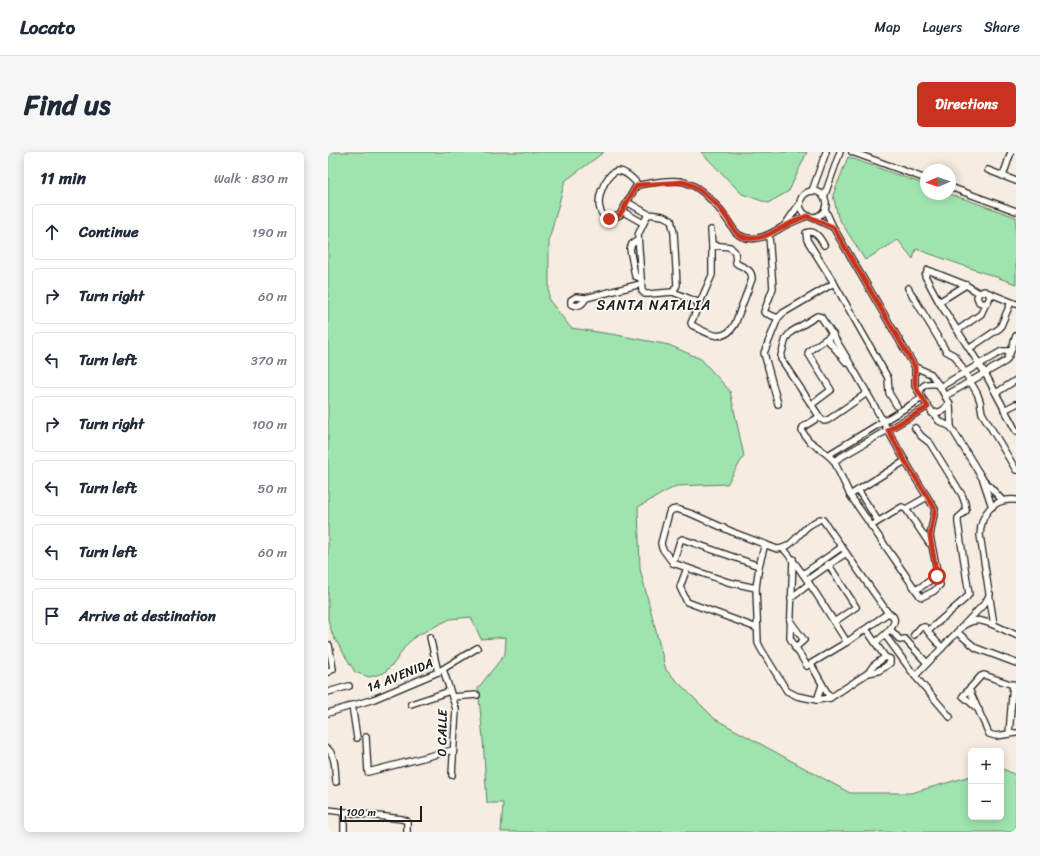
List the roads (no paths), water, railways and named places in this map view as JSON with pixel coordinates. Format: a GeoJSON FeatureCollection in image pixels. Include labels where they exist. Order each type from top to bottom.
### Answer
{"type":"FeatureCollection","features":[{"type":"Feature","properties":{"kind":"street"},"geometry":{"type":"LineString","coordinates":[[812,191],[826,152]]}},
{"type":"Feature","properties":{"kind":"street"},"geometry":{"type":"LineString","coordinates":[[824,197],[840,152]]}},
{"type":"Feature","properties":{"kind":"street"},"geometry":{"type":"LineString","coordinates":[[852,152],[920,177]]}},
{"type":"Feature","properties":{"kind":"street"},"geometry":{"type":"LineString","coordinates":[[1003,176],[1010,154],[1016,157]]}},
{"type":"Feature","properties":{"kind":"street"},"geometry":{"type":"LineString","coordinates":[[988,170],[1016,181]]}},
{"type":"Feature","properties":{"kind":"street"},"geometry":{"type":"LineString","coordinates":[[638,185],[631,177],[619,171],[613,172],[608,178],[600,195],[599,210],[609,219],[616,218],[638,185],[676,181],[689,183],[714,203],[726,217],[735,232],[740,236],[758,238],[769,235],[785,226],[809,217],[819,216],[825,209]]}},
{"type":"Feature","properties":{"kind":"street"},"geometry":{"type":"LineString","coordinates":[[956,189],[1016,211]]}},
{"type":"Feature","properties":{"kind":"street"},"geometry":{"type":"LineString","coordinates":[[785,226],[804,194],[812,191],[819,192],[824,197],[826,205],[825,209],[833,227],[915,367],[915,386],[932,413],[939,421],[951,427]]}},
{"type":"Feature","properties":{"kind":"street"},"geometry":{"type":"LineString","coordinates":[[627,202],[648,214],[667,217],[671,220],[677,286],[673,292]]}},
{"type":"Feature","properties":{"kind":"street"},"geometry":{"type":"LineString","coordinates":[[800,203],[801,209],[809,217],[833,227]]}},
{"type":"Feature","properties":{"kind":"street"},"geometry":{"type":"LineString","coordinates":[[622,211],[643,223]]}},
{"type":"Feature","properties":{"kind":"street"},"geometry":{"type":"LineString","coordinates":[[648,214],[643,223],[638,240],[632,244],[630,249],[635,276],[640,281],[642,291],[645,294],[673,292],[700,303]]}},
{"type":"Feature","properties":{"kind":"street"},"geometry":{"type":"LineString","coordinates":[[712,230],[712,245],[713,272],[691,321],[692,325],[705,332],[724,336],[731,331],[735,324],[752,279],[750,271],[736,264],[735,252],[733,249],[727,246],[712,245]]}},
{"type":"Feature","properties":{"kind":"street"},"geometry":{"type":"LineString","coordinates":[[824,245],[815,233],[806,233],[807,240],[834,283],[888,378],[889,393],[897,406]]}},
{"type":"Feature","properties":{"kind":"street"},"geometry":{"type":"LineString","coordinates":[[769,235],[773,288],[764,312],[778,318]]}},
{"type":"Feature","properties":{"kind":"street"},"geometry":{"type":"LineString","coordinates":[[970,348],[1000,328],[1014,303],[984,291],[979,293],[966,285],[928,270],[925,277],[939,302],[985,373],[1016,431]]}},
{"type":"Feature","properties":{"kind":"street"},"geometry":{"type":"LineString","coordinates":[[586,298],[640,281]]}},
{"type":"Feature","properties":{"kind":"street"},"geometry":{"type":"LineString","coordinates":[[778,404],[764,353],[778,318],[783,313],[834,283]]}},
{"type":"Feature","properties":{"kind":"street"},"geometry":{"type":"LineString","coordinates":[[939,302],[966,285]]}},
{"type":"Feature","properties":{"kind":"street"},"geometry":{"type":"LineString","coordinates":[[908,288],[946,351],[954,356],[980,400],[982,413],[1016,470]]}},
{"type":"Feature","properties":{"kind":"street"},"geometry":{"type":"LineString","coordinates":[[979,293],[978,300],[981,303],[986,304]]}},
{"type":"Feature","properties":{"kind":"street"},"geometry":{"type":"LineString","coordinates":[[958,330],[981,314],[986,304],[990,300],[988,293]]}},
{"type":"Feature","properties":{"kind":"street"},"geometry":{"type":"LineString","coordinates":[[819,417],[803,427],[802,431],[808,440],[834,461],[850,495],[920,596],[922,597],[934,591],[940,585],[931,545],[930,532],[935,509],[905,461],[888,430],[867,393],[857,377],[833,334],[821,317],[817,316],[791,332],[786,338],[781,359],[819,417],[824,420],[828,420],[867,393]]}},
{"type":"Feature","properties":{"kind":"street"},"geometry":{"type":"LineString","coordinates":[[811,405],[831,390],[808,354],[810,350],[833,334]]}},
{"type":"Feature","properties":{"kind":"street"},"geometry":{"type":"LineString","coordinates":[[945,396],[1006,361],[1009,357],[1016,336]]}},
{"type":"Feature","properties":{"kind":"street"},"geometry":{"type":"LineString","coordinates":[[826,339],[857,377]]}},
{"type":"Feature","properties":{"kind":"street"},"geometry":{"type":"LineString","coordinates":[[921,396],[920,390],[925,384],[929,383],[939,386],[1002,351],[1010,351]]}},
{"type":"Feature","properties":{"kind":"street"},"geometry":{"type":"LineString","coordinates":[[915,367],[931,374],[939,386],[951,408],[951,427],[982,478],[1002,500]]}},
{"type":"Feature","properties":{"kind":"street"},"geometry":{"type":"LineString","coordinates":[[996,393],[1016,380]]}},
{"type":"Feature","properties":{"kind":"street"},"geometry":{"type":"LineString","coordinates":[[828,455],[883,422],[921,396]]}},
{"type":"Feature","properties":{"kind":"street"},"geometry":{"type":"LineString","coordinates":[[932,413],[942,411],[948,402]]}},
{"type":"Feature","properties":{"kind":"street"},"geometry":{"type":"LineString","coordinates":[[1004,410],[1016,405]]}},
{"type":"Feature","properties":{"kind":"street"},"geometry":{"type":"LineString","coordinates":[[834,461],[928,407]]}},
{"type":"Feature","properties":{"kind":"street"},"geometry":{"type":"LineString","coordinates":[[915,428],[921,436],[930,443],[962,495],[966,511],[958,518],[958,522],[968,594],[966,598],[928,630]]}},
{"type":"Feature","properties":{"kind":"street"},"geometry":{"type":"LineString","coordinates":[[850,495],[905,461]]}},
{"type":"Feature","properties":{"kind":"street"},"geometry":{"type":"LineString","coordinates":[[982,478],[992,506]]}},
{"type":"Feature","properties":{"kind":"street"},"geometry":{"type":"LineString","coordinates":[[858,490],[878,521]]}},
{"type":"Feature","properties":{"kind":"street"},"geometry":{"type":"LineString","coordinates":[[906,509],[927,497]]}},
{"type":"Feature","properties":{"kind":"street"},"geometry":{"type":"LineString","coordinates":[[994,625],[980,531],[982,521],[992,506],[1002,500],[1016,500]]}},
{"type":"Feature","properties":{"kind":"street"},"geometry":{"type":"LineString","coordinates":[[871,526],[902,507],[906,509],[931,545]]}},
{"type":"Feature","properties":{"kind":"street"},"geometry":{"type":"LineString","coordinates":[[756,588],[728,582],[672,563],[662,548],[666,520],[669,513],[672,510],[677,510],[692,514],[777,549],[783,548],[789,544],[808,526],[820,519],[824,520],[888,613],[891,614],[894,621],[885,635],[876,642]]}},
{"type":"Feature","properties":{"kind":"street"},"geometry":{"type":"LineString","coordinates":[[672,563],[682,539],[759,566]]}},
{"type":"Feature","properties":{"kind":"street"},"geometry":{"type":"LineString","coordinates":[[765,544],[759,566],[756,588],[758,643],[787,691],[797,696],[817,700],[830,698],[868,673],[878,671],[890,663],[890,658],[885,657],[866,629]]}},
{"type":"Feature","properties":{"kind":"street"},"geometry":{"type":"LineString","coordinates":[[803,574],[842,547]]}},
{"type":"Feature","properties":{"kind":"street"},"geometry":{"type":"LineString","coordinates":[[783,548],[803,574],[847,642]]}},
{"type":"Feature","properties":{"kind":"street"},"geometry":{"type":"LineString","coordinates":[[791,598],[828,564],[846,553]]}},
{"type":"Feature","properties":{"kind":"street"},"geometry":{"type":"LineString","coordinates":[[793,560],[790,638],[806,666],[847,642],[888,613]]}},
{"type":"Feature","properties":{"kind":"street"},"geometry":{"type":"LineString","coordinates":[[828,564],[856,607],[834,622]]}},
{"type":"Feature","properties":{"kind":"street"},"geometry":{"type":"LineString","coordinates":[[687,568],[680,587],[687,602],[757,628]]}},
{"type":"Feature","properties":{"kind":"street"},"geometry":{"type":"LineString","coordinates":[[916,590],[937,576]]}},
{"type":"Feature","properties":{"kind":"street"},"geometry":{"type":"LineString","coordinates":[[915,676],[985,603],[990,594]]}},
{"type":"Feature","properties":{"kind":"street"},"geometry":{"type":"LineString","coordinates":[[790,620],[804,640],[795,648]]}},
{"type":"Feature","properties":{"kind":"street"},"geometry":{"type":"LineString","coordinates":[[963,626],[971,621],[978,620],[994,625],[1016,635]]}},
{"type":"Feature","properties":{"kind":"street"},"geometry":{"type":"LineString","coordinates":[[914,635],[922,627],[925,627],[942,648]]}},
{"type":"Feature","properties":{"kind":"street"},"geometry":{"type":"LineString","coordinates":[[890,629],[900,640]]}},
{"type":"Feature","properties":{"kind":"street"},"geometry":{"type":"LineString","coordinates":[[957,632],[976,648],[1016,663]]}},
{"type":"Feature","properties":{"kind":"street"},"geometry":{"type":"LineString","coordinates":[[885,635],[915,676],[950,717]]}},
{"type":"Feature","properties":{"kind":"street","name":"0 CALLE"},"geometry":{"type":"LineString","coordinates":[[430,637],[440,670],[450,691],[457,714],[452,775]]}},
{"type":"Feature","properties":{"kind":"street"},"geometry":{"type":"LineString","coordinates":[[893,646],[900,640],[905,639],[927,663]]}},
{"type":"Feature","properties":{"kind":"street"},"geometry":{"type":"LineString","coordinates":[[329,645],[330,671]]}},
{"type":"Feature","properties":{"kind":"street","name":"14 AVENIDA"},"geometry":{"type":"LineString","coordinates":[[328,713],[374,699],[440,670],[477,648]]}},
{"type":"Feature","properties":{"kind":"street"},"geometry":{"type":"LineString","coordinates":[[868,673],[872,666],[885,657]]}},
{"type":"Feature","properties":{"kind":"street"},"geometry":{"type":"LineString","coordinates":[[811,664],[830,698]]}},
{"type":"Feature","properties":{"kind":"street"},"geometry":{"type":"LineString","coordinates":[[979,710],[963,696],[981,676],[984,675],[1014,685],[1009,734]]}},
{"type":"Feature","properties":{"kind":"street"},"geometry":{"type":"LineString","coordinates":[[817,700],[822,685]]}},
{"type":"Feature","properties":{"kind":"street"},"geometry":{"type":"LineString","coordinates":[[328,692],[349,686]]}},
{"type":"Feature","properties":{"kind":"street"},"geometry":{"type":"LineString","coordinates":[[970,689],[985,728],[989,734],[992,736],[1016,733]]}},
{"type":"Feature","properties":{"kind":"street"},"geometry":{"type":"LineString","coordinates":[[411,704],[450,691]]}},
{"type":"Feature","properties":{"kind":"street"},"geometry":{"type":"LineString","coordinates":[[452,697],[477,695]]}},
{"type":"Feature","properties":{"kind":"street"},"geometry":{"type":"LineString","coordinates":[[352,705],[357,738]]}},
{"type":"Feature","properties":{"kind":"street"},"geometry":{"type":"LineString","coordinates":[[366,737],[368,772],[454,750]]}},
{"type":"Feature","properties":{"kind":"street"},"geometry":{"type":"LineString","coordinates":[[328,749],[332,754],[334,761],[336,782]]}},
{"type":"Feature","properties":{"kind":"street"},"geometry":{"type":"LineString","coordinates":[[328,810],[405,819],[407,832]]}},
{"type":"Feature","properties":{"kind":"street"},"geometry":{"type":"LineString","coordinates":[[344,812],[344,832]]}},
{"type":"Feature","properties":{"kind":"district","name":"SANTA NATALIA"},"geometry":{"type":"Point","coordinates":[654,305]}}]}
